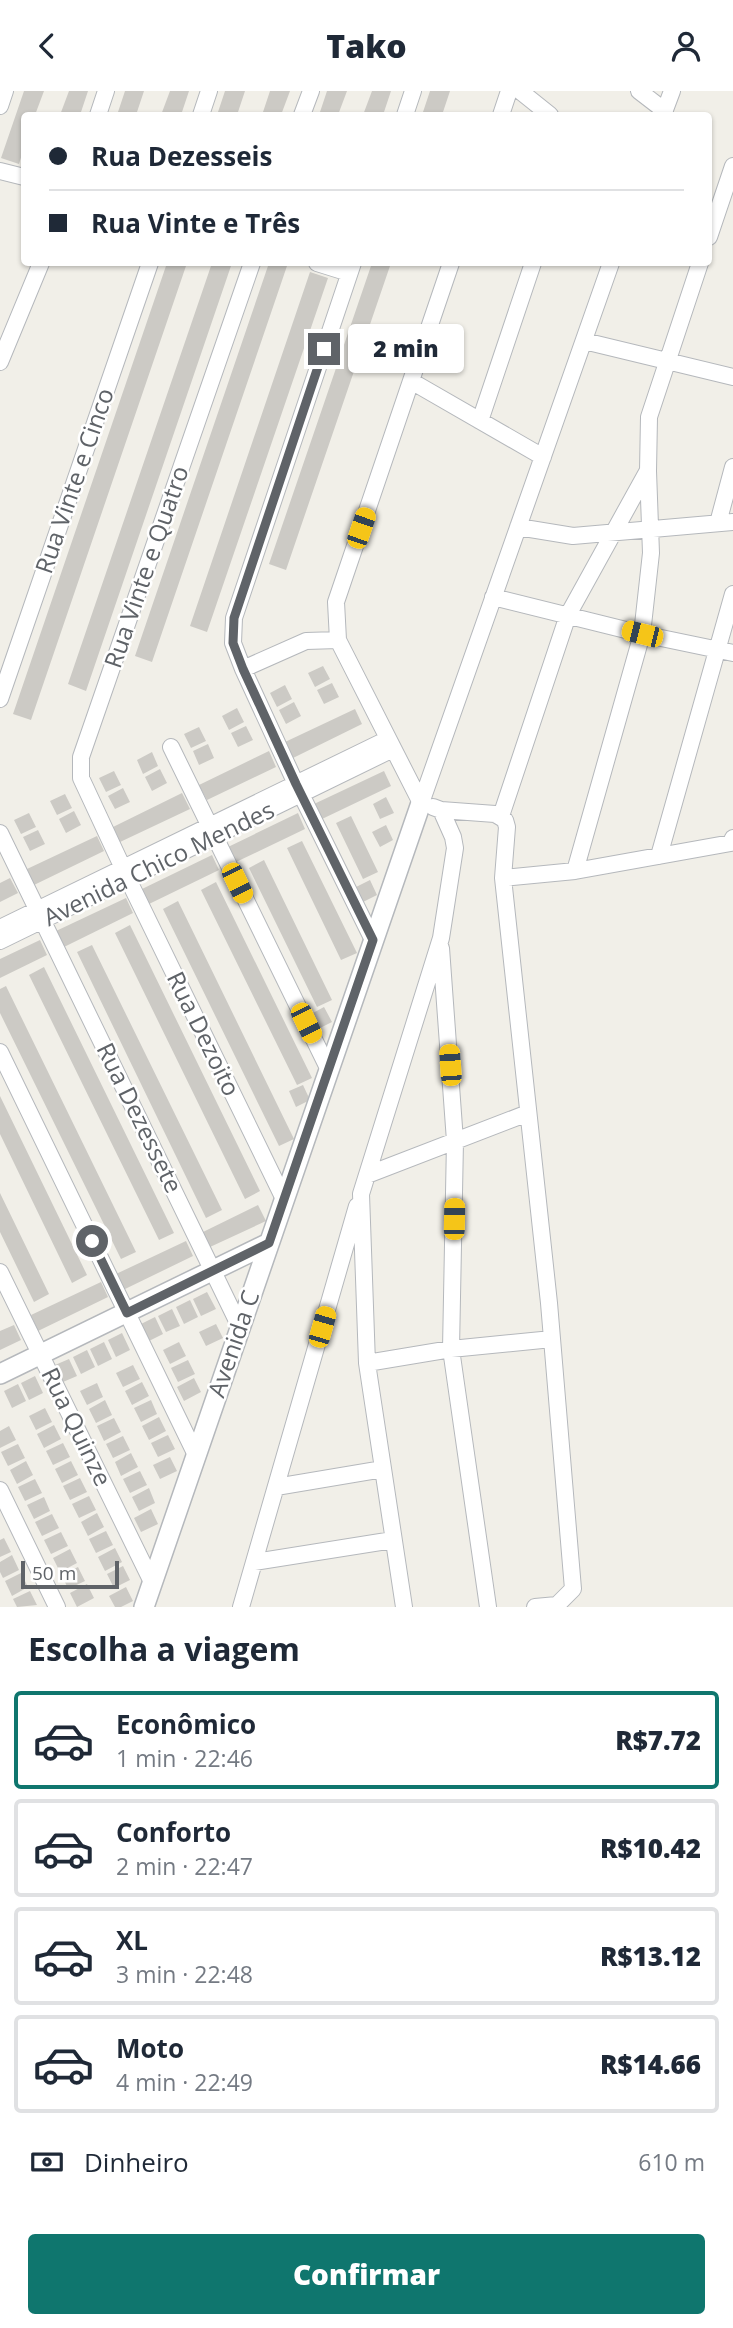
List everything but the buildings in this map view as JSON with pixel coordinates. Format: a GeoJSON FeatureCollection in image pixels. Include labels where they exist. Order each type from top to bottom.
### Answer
{"type":"FeatureCollection","features":[{"type":"Feature","properties":{"kind":"street"},"geometry":{"type":"LineString","coordinates":[[0,106],[5,91]]}},
{"type":"Feature","properties":{"kind":"street"},"geometry":{"type":"LineString","coordinates":[[99,112],[106,91]]}},
{"type":"Feature","properties":{"kind":"street"},"geometry":{"type":"LineString","coordinates":[[202,112],[209,91]]}},
{"type":"Feature","properties":{"kind":"street"},"geometry":{"type":"LineString","coordinates":[[303,112],[311,91]]}},
{"type":"Feature","properties":{"kind":"street"},"geometry":{"type":"LineString","coordinates":[[406,112],[413,91]]}},
{"type":"Feature","properties":{"kind":"street"},"geometry":{"type":"LineString","coordinates":[[502,112],[509,91]]}},
{"type":"Feature","properties":{"kind":"street"},"geometry":{"type":"LineString","coordinates":[[520,91],[546,112]]}},
{"type":"Feature","properties":{"kind":"street"},"geometry":{"type":"LineString","coordinates":[[639,91],[663,112]]}},
{"type":"Feature","properties":{"kind":"street"},"geometry":{"type":"LineString","coordinates":[[664,112],[671,91]]}},
{"type":"Feature","properties":{"kind":"street"},"geometry":{"type":"LineString","coordinates":[[712,230],[720,213],[733,166]]}},
{"type":"Feature","properties":{"kind":"street"},"geometry":{"type":"LineString","coordinates":[[0,171],[21,176]]}},
{"type":"Feature","properties":{"kind":"street"},"geometry":{"type":"LineString","coordinates":[[0,362],[40,266]]}},
{"type":"Feature","properties":{"kind":"street","name":"Rua Vinte e Cinco"},"geometry":{"type":"LineString","coordinates":[[0,699],[149,266]]}},
{"type":"Feature","properties":{"kind":"street","name":"Rua Vinte e Quatro"},"geometry":{"type":"LineString","coordinates":[[125,874],[81,778],[81,757],[251,266]]}},
{"type":"Feature","properties":{"kind":"street"},"geometry":{"type":"LineString","coordinates":[[450,266],[336,602],[338,640],[421,803],[441,810],[501,816]]}},
{"type":"Feature","properties":{"kind":"street"},"geometry":{"type":"LineString","coordinates":[[480,421],[533,266]]}},
{"type":"Feature","properties":{"kind":"street"},"geometry":{"type":"LineString","coordinates":[[421,803],[610,266]]}},
{"type":"Feature","properties":{"kind":"street"},"geometry":{"type":"LineString","coordinates":[[575,871],[642,634],[651,553],[649,417],[699,266]]}},
{"type":"Feature","properties":{"kind":"street"},"geometry":{"type":"LineString","coordinates":[[351,268],[234,618],[233,643],[299,789],[373,940]]}},
{"type":"Feature","properties":{"kind":"street"},"geometry":{"type":"LineString","coordinates":[[584,341],[733,377]]}},
{"type":"Feature","properties":{"kind":"street"},"geometry":{"type":"LineString","coordinates":[[411,381],[543,457]]}},
{"type":"Feature","properties":{"kind":"street"},"geometry":{"type":"LineString","coordinates":[[518,527],[573,536],[726,523],[733,467]]}},
{"type":"Feature","properties":{"kind":"street"},"geometry":{"type":"LineString","coordinates":[[535,1607],[557,1605],[573,1589],[552,1339],[503,879],[507,827],[501,816],[568,615],[648,471]]}},
{"type":"Feature","properties":{"kind":"street"},"geometry":{"type":"LineString","coordinates":[[659,856],[725,652],[733,594]]}},
{"type":"Feature","properties":{"kind":"street"},"geometry":{"type":"LineString","coordinates":[[494,597],[725,652]]}},
{"type":"Feature","properties":{"kind":"street"},"geometry":{"type":"LineString","coordinates":[[243,669],[306,641],[338,640]]}},
{"type":"Feature","properties":{"kind":"street","name":"Avenida Chico Mendes"},"geometry":{"type":"LineString","coordinates":[[0,941],[41,915],[391,744]]}},
{"type":"Feature","properties":{"kind":"street"},"geometry":{"type":"LineString","coordinates":[[170,747],[329,1070]]}},
{"type":"Feature","properties":{"kind":"street","name":"Avenida C"},"geometry":{"type":"LineString","coordinates":[[144,1607],[421,803]]}},
{"type":"Feature","properties":{"kind":"street"},"geometry":{"type":"LineString","coordinates":[[241,1607],[361,1194],[441,938],[455,848],[441,810]]}},
{"type":"Feature","properties":{"kind":"street"},"geometry":{"type":"LineString","coordinates":[[0,833],[41,915]]}},
{"type":"Feature","properties":{"kind":"street"},"geometry":{"type":"LineString","coordinates":[[503,879],[575,871],[731,843],[733,838]]}},
{"type":"Feature","properties":{"kind":"street","name":"Rua Dezoito"},"geometry":{"type":"LineString","coordinates":[[125,874],[284,1199]]}},
{"type":"Feature","properties":{"kind":"street","name":"Avenida Chico Mendes"},"geometry":{"type":"LineString","coordinates":[[0,928],[41,915]]}},
{"type":"Feature","properties":{"kind":"street","name":"Rua Dezessete"},"geometry":{"type":"LineString","coordinates":[[41,915],[240,1327]]}},
{"type":"Feature","properties":{"kind":"street"},"geometry":{"type":"LineString","coordinates":[[441,938],[455,1141],[451,1349],[488,1607]]}},
{"type":"Feature","properties":{"kind":"street"},"geometry":{"type":"LineString","coordinates":[[0,1052],[196,1455]]}},
{"type":"Feature","properties":{"kind":"street"},"geometry":{"type":"LineString","coordinates":[[367,1175],[528,1112]]}},
{"type":"Feature","properties":{"kind":"street"},"geometry":{"type":"LineString","coordinates":[[361,1194],[368,1363],[404,1607]]}},
{"type":"Feature","properties":{"kind":"street"},"geometry":{"type":"LineString","coordinates":[[0,1374],[269,1243]]}},
{"type":"Feature","properties":{"kind":"street","name":"Rua Quinze"},"geometry":{"type":"LineString","coordinates":[[0,1272],[152,1582]]}},
{"type":"Feature","properties":{"kind":"street"},"geometry":{"type":"LineString","coordinates":[[368,1363],[451,1349],[552,1339]]}},
{"type":"Feature","properties":{"kind":"street"},"geometry":{"type":"LineString","coordinates":[[276,1487],[383,1469]]}},
{"type":"Feature","properties":{"kind":"street"},"geometry":{"type":"LineString","coordinates":[[0,1490],[57,1607]]}},
{"type":"Feature","properties":{"kind":"street"},"geometry":{"type":"LineString","coordinates":[[254,1562],[393,1540]]}},
{"type":"Feature","properties":{"kind":"route"},"geometry":{"type":"LineString","coordinates":[[92,1241],[127,1313],[269,1243],[373,940],[243,669],[232,634],[234,618],[324,349]]}}]}
